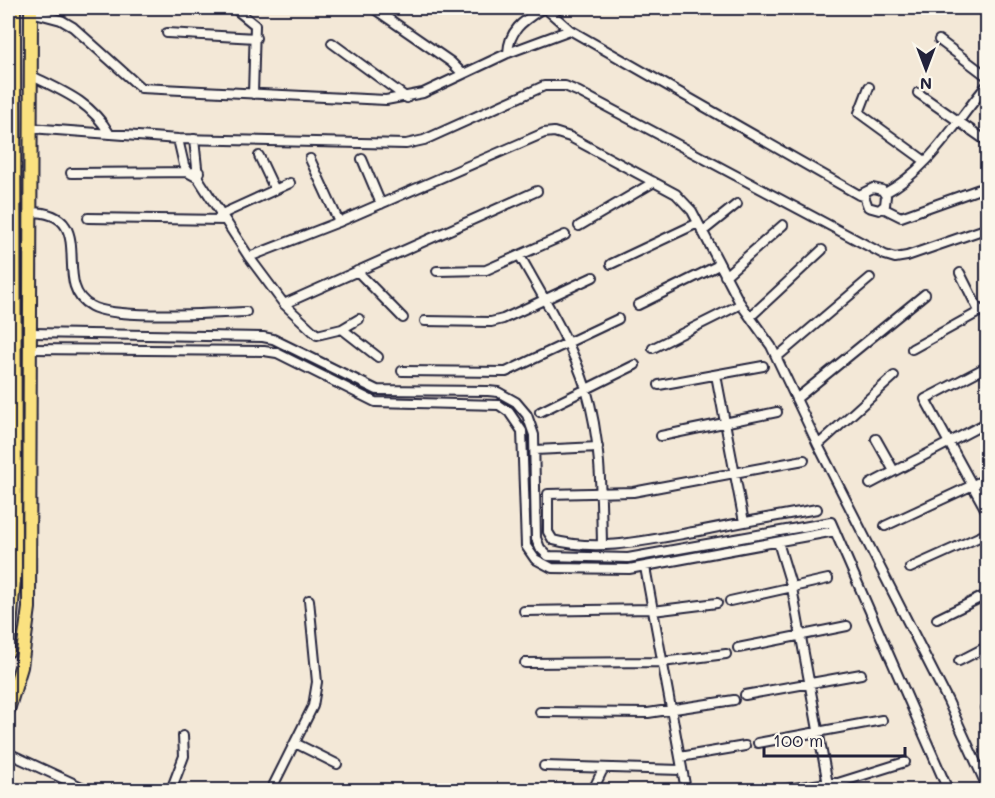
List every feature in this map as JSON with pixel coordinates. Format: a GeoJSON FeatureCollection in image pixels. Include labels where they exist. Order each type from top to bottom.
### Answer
{"type":"FeatureCollection","features":[{"type":"Feature","properties":{"kind":"main road"},"geometry":{"type":"LineString","coordinates":[[8,648],[15,568],[14,8]]}},
{"type":"Feature","properties":{"kind":"main road"},"geometry":{"type":"LineString","coordinates":[[8,710],[21,667],[29,608],[31,10]]}},
{"type":"Feature","properties":{"kind":"street"},"geometry":{"type":"LineString","coordinates":[[234,8],[253,21],[256,38],[253,94]]}},
{"type":"Feature","properties":{"kind":"street"},"geometry":{"type":"LineString","coordinates":[[373,8],[451,62],[463,74]]}},
{"type":"Feature","properties":{"kind":"street"},"geometry":{"type":"LineString","coordinates":[[508,53],[510,36],[516,28],[544,8],[570,30],[864,196],[865,204],[871,209],[883,208],[901,217],[987,186]]}},
{"type":"Feature","properties":{"kind":"street"},"geometry":{"type":"LineString","coordinates":[[31,10],[61,20],[73,27],[141,88],[386,100],[407,98],[508,53],[570,30]]}},
{"type":"Feature","properties":{"kind":"street"},"geometry":{"type":"LineString","coordinates":[[167,33],[256,38]]}},
{"type":"Feature","properties":{"kind":"street"},"geometry":{"type":"LineString","coordinates":[[939,40],[987,77]]}},
{"type":"Feature","properties":{"kind":"street"},"geometry":{"type":"LineString","coordinates":[[332,44],[407,98]]}},
{"type":"Feature","properties":{"kind":"street"},"geometry":{"type":"LineString","coordinates":[[30,75],[82,101],[99,116],[109,133]]}},
{"type":"Feature","properties":{"kind":"street"},"geometry":{"type":"LineString","coordinates":[[30,128],[178,139],[414,143],[544,86],[555,84],[579,92],[885,255],[895,258],[907,256],[987,228]]}},
{"type":"Feature","properties":{"kind":"street"},"geometry":{"type":"LineString","coordinates":[[885,193],[906,179],[925,161],[987,84]]}},
{"type":"Feature","properties":{"kind":"street"},"geometry":{"type":"LineString","coordinates":[[869,87],[859,113],[925,161]]}},
{"type":"Feature","properties":{"kind":"street"},"geometry":{"type":"LineString","coordinates":[[918,93],[987,142]]}},
{"type":"Feature","properties":{"kind":"street"},"geometry":{"type":"LineString","coordinates":[[249,257],[339,222],[535,136],[554,132],[570,137],[682,198],[698,223],[741,304],[777,357],[818,445],[948,701],[987,789]]}},
{"type":"Feature","properties":{"kind":"street"},"geometry":{"type":"LineString","coordinates":[[178,139],[184,165],[189,173]]}},
{"type":"Feature","properties":{"kind":"street"},"geometry":{"type":"LineString","coordinates":[[195,139],[198,175],[222,218],[284,303],[317,334],[342,329],[359,319]]}},
{"type":"Feature","properties":{"kind":"street"},"geometry":{"type":"LineString","coordinates":[[259,156],[274,190]]}},
{"type":"Feature","properties":{"kind":"street"},"geometry":{"type":"LineString","coordinates":[[310,159],[339,222]]}},
{"type":"Feature","properties":{"kind":"street"},"geometry":{"type":"LineString","coordinates":[[362,159],[381,204]]}},
{"type":"Feature","properties":{"kind":"street"},"geometry":{"type":"LineString","coordinates":[[71,173],[189,173],[198,175]]}},
{"type":"Feature","properties":{"kind":"street"},"geometry":{"type":"LineString","coordinates":[[579,226],[654,182]]}},
{"type":"Feature","properties":{"kind":"street"},"geometry":{"type":"LineString","coordinates":[[88,218],[222,218],[290,183]]}},
{"type":"Feature","properties":{"kind":"street"},"geometry":{"type":"LineString","coordinates":[[859,195],[873,188],[885,193]]}},
{"type":"Feature","properties":{"kind":"street"},"geometry":{"type":"LineString","coordinates":[[284,303],[537,191]]}},
{"type":"Feature","properties":{"kind":"street"},"geometry":{"type":"LineString","coordinates":[[883,208],[886,202],[885,193]]}},
{"type":"Feature","properties":{"kind":"street"},"geometry":{"type":"LineString","coordinates":[[702,232],[737,204]]}},
{"type":"Feature","properties":{"kind":"street"},"geometry":{"type":"LineString","coordinates":[[30,212],[51,213],[65,223],[70,237],[74,285],[82,299],[90,306],[104,312],[197,314],[246,312]]}},
{"type":"Feature","properties":{"kind":"street"},"geometry":{"type":"LineString","coordinates":[[611,264],[698,223]]}},
{"type":"Feature","properties":{"kind":"street"},"geometry":{"type":"LineString","coordinates":[[725,276],[783,225]]}},
{"type":"Feature","properties":{"kind":"street"},"geometry":{"type":"LineString","coordinates":[[437,271],[486,270],[565,235]]}},
{"type":"Feature","properties":{"kind":"street"},"geometry":{"type":"LineString","coordinates":[[750,317],[822,250]]}},
{"type":"Feature","properties":{"kind":"street"},"geometry":{"type":"LineString","coordinates":[[520,256],[568,342],[586,390],[598,447],[602,545]]}},
{"type":"Feature","properties":{"kind":"street"},"geometry":{"type":"LineString","coordinates":[[638,305],[719,265]]}},
{"type":"Feature","properties":{"kind":"street"},"geometry":{"type":"LineString","coordinates":[[357,271],[403,318]]}},
{"type":"Feature","properties":{"kind":"street"},"geometry":{"type":"LineString","coordinates":[[960,273],[979,311]]}},
{"type":"Feature","properties":{"kind":"street"},"geometry":{"type":"LineString","coordinates":[[425,321],[491,322],[593,278]]}},
{"type":"Feature","properties":{"kind":"street"},"geometry":{"type":"LineString","coordinates":[[777,357],[870,278]]}},
{"type":"Feature","properties":{"kind":"street"},"geometry":{"type":"LineString","coordinates":[[796,399],[925,294]]}},
{"type":"Feature","properties":{"kind":"street"},"geometry":{"type":"LineString","coordinates":[[653,348],[741,304]]}},
{"type":"Feature","properties":{"kind":"street"},"geometry":{"type":"LineString","coordinates":[[912,349],[987,307]]}},
{"type":"Feature","properties":{"kind":"street"},"geometry":{"type":"LineString","coordinates":[[402,371],[506,372],[618,319]]}},
{"type":"Feature","properties":{"kind":"street"},"geometry":{"type":"LineString","coordinates":[[342,329],[378,357]]}},
{"type":"Feature","properties":{"kind":"street"},"geometry":{"type":"LineString","coordinates":[[31,333],[273,339],[377,390],[488,391],[507,396],[527,415],[534,435],[536,538],[540,548],[548,556],[628,558],[831,522],[948,790]]}},
{"type":"Feature","properties":{"kind":"street"},"geometry":{"type":"LineString","coordinates":[[31,349],[264,351],[277,354],[375,402],[499,405],[509,412],[522,431],[524,536],[531,554],[552,568],[645,567],[835,531]]}},
{"type":"Feature","properties":{"kind":"street"},"geometry":{"type":"LineString","coordinates":[[540,412],[635,365]]}},
{"type":"Feature","properties":{"kind":"street"},"geometry":{"type":"LineString","coordinates":[[659,385],[763,366]]}},
{"type":"Feature","properties":{"kind":"street"},"geometry":{"type":"LineString","coordinates":[[987,366],[925,399],[950,441],[987,513]]}},
{"type":"Feature","properties":{"kind":"street"},"geometry":{"type":"LineString","coordinates":[[716,375],[744,522]]}},
{"type":"Feature","properties":{"kind":"street"},"geometry":{"type":"LineString","coordinates":[[818,445],[894,376]]}},
{"type":"Feature","properties":{"kind":"street"},"geometry":{"type":"LineString","coordinates":[[661,436],[777,412]]}},
{"type":"Feature","properties":{"kind":"street"},"geometry":{"type":"LineString","coordinates":[[870,484],[987,422]]}},
{"type":"Feature","properties":{"kind":"street"},"geometry":{"type":"LineString","coordinates":[[876,440],[894,471]]}},
{"type":"Feature","properties":{"kind":"street"},"geometry":{"type":"LineString","coordinates":[[535,450],[598,447]]}},
{"type":"Feature","properties":{"kind":"street"},"geometry":{"type":"LineString","coordinates":[[804,460],[633,492],[548,494],[548,532],[553,540],[562,543],[602,545],[650,540],[817,509]]}},
{"type":"Feature","properties":{"kind":"street"},"geometry":{"type":"LineString","coordinates":[[885,526],[987,478]]}},
{"type":"Feature","properties":{"kind":"street"},"geometry":{"type":"LineString","coordinates":[[910,568],[987,533]]}},
{"type":"Feature","properties":{"kind":"street"},"geometry":{"type":"LineString","coordinates":[[778,542],[792,588],[829,787]]}},
{"type":"Feature","properties":{"kind":"street"},"geometry":{"type":"LineString","coordinates":[[645,567],[681,770],[687,790]]}},
{"type":"Feature","properties":{"kind":"street"},"geometry":{"type":"LineString","coordinates":[[730,601],[828,579]]}},
{"type":"Feature","properties":{"kind":"street"},"geometry":{"type":"LineString","coordinates":[[937,619],[987,594]]}},
{"type":"Feature","properties":{"kind":"street"},"geometry":{"type":"LineString","coordinates":[[271,790],[313,706],[317,682],[309,600]]}},
{"type":"Feature","properties":{"kind":"street"},"geometry":{"type":"LineString","coordinates":[[524,610],[653,610],[717,603]]}},
{"type":"Feature","properties":{"kind":"street"},"geometry":{"type":"LineString","coordinates":[[738,648],[847,626]]}},
{"type":"Feature","properties":{"kind":"street"},"geometry":{"type":"LineString","coordinates":[[959,661],[987,646]]}},
{"type":"Feature","properties":{"kind":"street"},"geometry":{"type":"LineString","coordinates":[[525,663],[662,662],[726,654]]}},
{"type":"Feature","properties":{"kind":"street"},"geometry":{"type":"LineString","coordinates":[[745,696],[809,682],[861,674]]}},
{"type":"Feature","properties":{"kind":"street"},"geometry":{"type":"LineString","coordinates":[[540,712],[648,713],[734,699]]}},
{"type":"Feature","properties":{"kind":"street"},"geometry":{"type":"LineString","coordinates":[[758,743],[818,730],[882,720]]}},
{"type":"Feature","properties":{"kind":"street"},"geometry":{"type":"LineString","coordinates":[[171,790],[184,756],[183,736]]}},
{"type":"Feature","properties":{"kind":"street"},"geometry":{"type":"LineString","coordinates":[[295,743],[337,764]]}},
{"type":"Feature","properties":{"kind":"street"},"geometry":{"type":"LineString","coordinates":[[680,757],[745,746]]}},
{"type":"Feature","properties":{"kind":"street"},"geometry":{"type":"LineString","coordinates":[[8,753],[88,790]]}},
{"type":"Feature","properties":{"kind":"street"},"geometry":{"type":"LineString","coordinates":[[780,790],[829,787],[904,762]]}},
{"type":"Feature","properties":{"kind":"street"},"geometry":{"type":"LineString","coordinates":[[544,766],[681,770]]}},
{"type":"Feature","properties":{"kind":"street"},"geometry":{"type":"LineString","coordinates":[[593,790],[603,769]]}}]}
